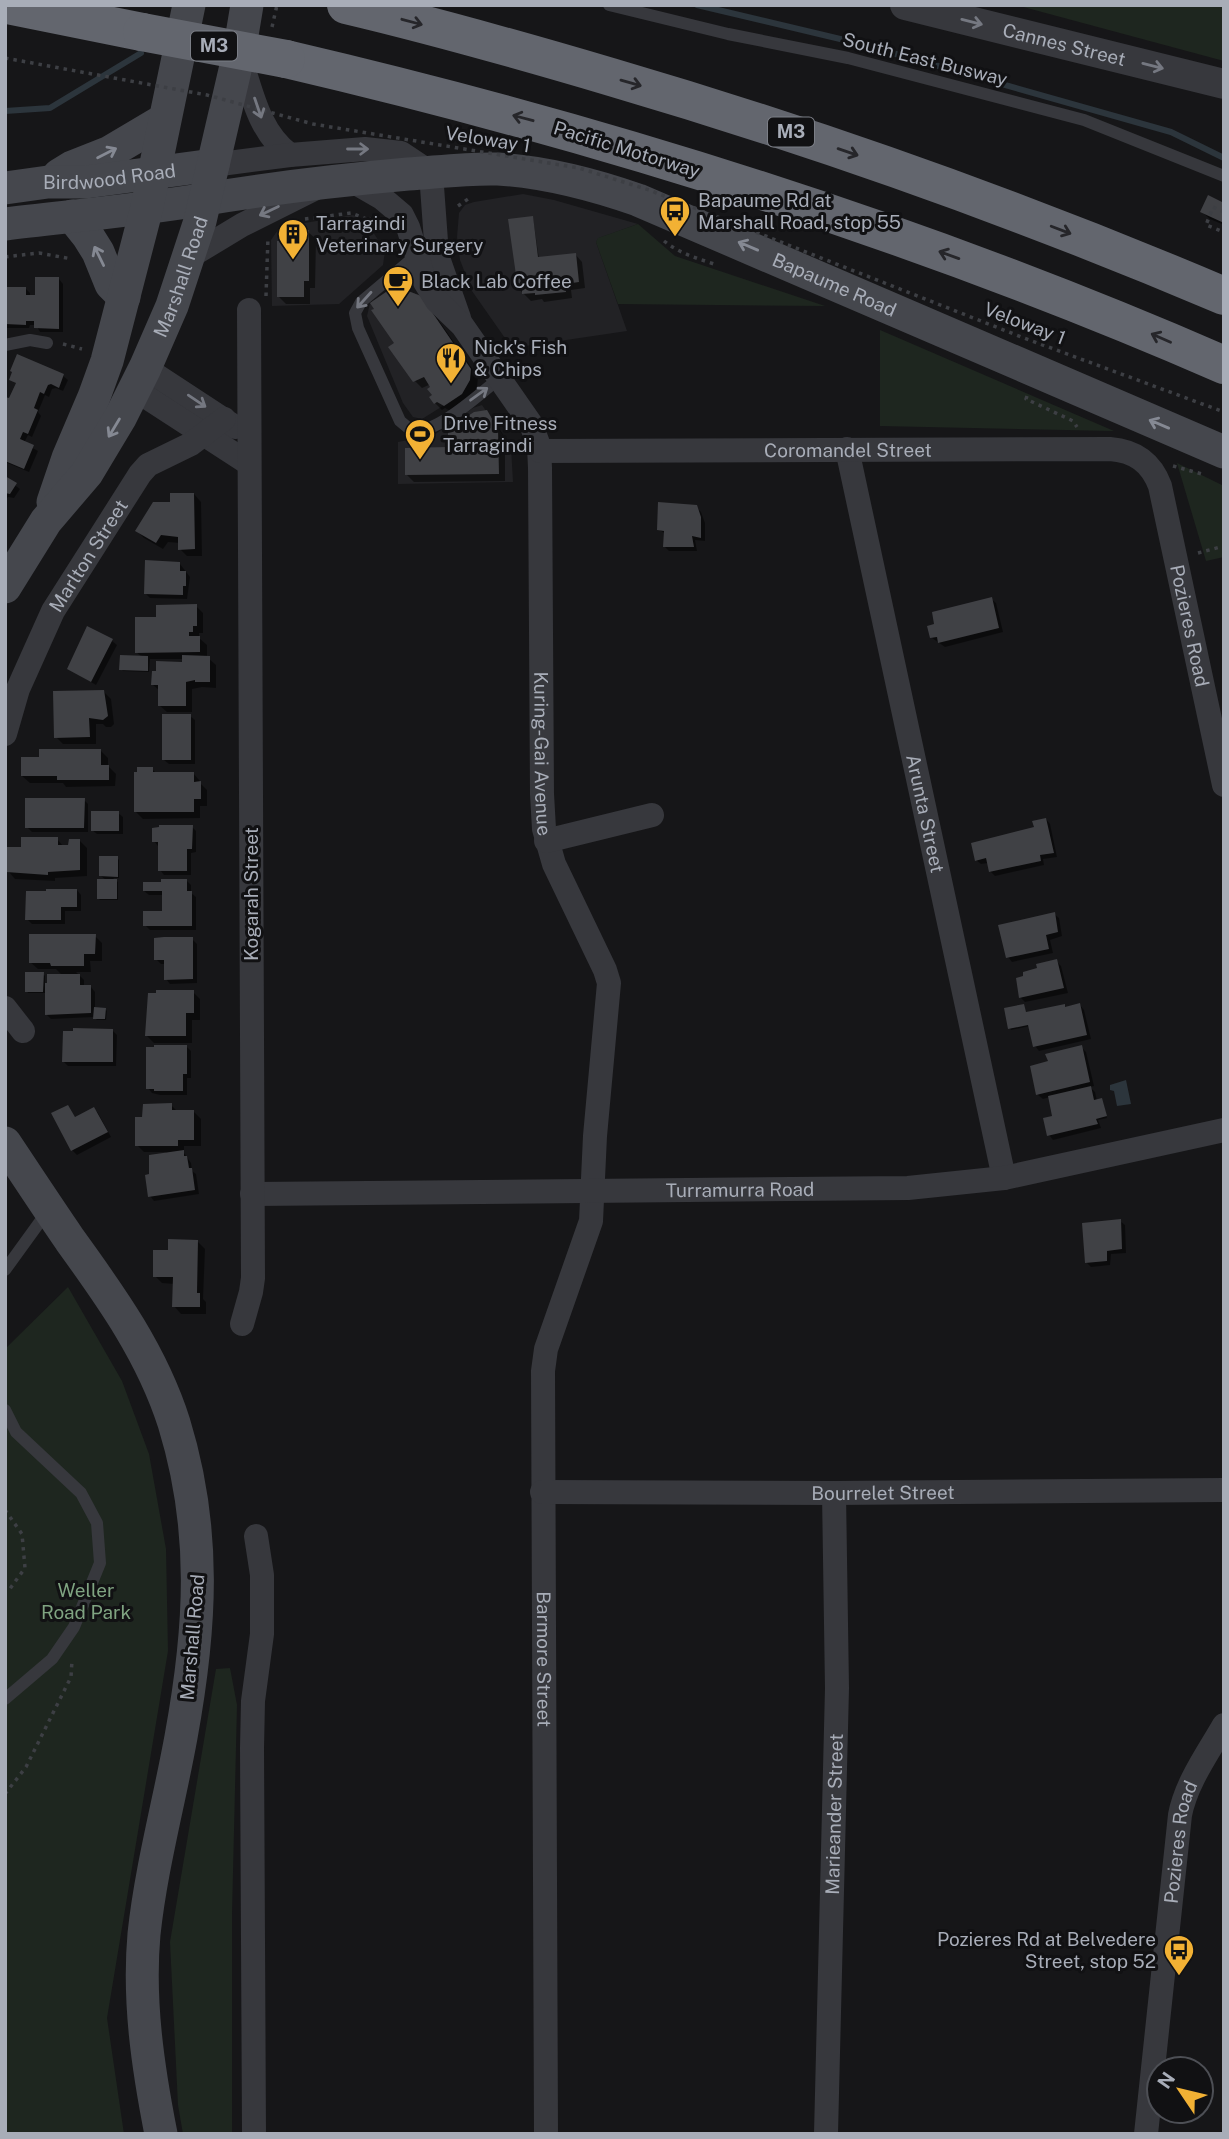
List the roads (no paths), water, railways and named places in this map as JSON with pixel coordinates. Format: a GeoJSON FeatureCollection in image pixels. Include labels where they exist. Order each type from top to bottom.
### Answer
{"type":"FeatureCollection","features":[{"type":"Feature","properties":{"kind":"highway","name":"Pacific Motorway"},"geometry":{"type":"LineString","coordinates":[[8,5],[286,59],[505,113],[731,180],[854,221],[1025,282],[1224,365]]}},
{"type":"Feature","properties":{"kind":"highway","name":"M3"},"geometry":{"type":"LineString","coordinates":[[346,5],[563,63],[789,131],[980,199],[1224,296]]}},
{"type":"Feature","properties":{"kind":"main road","name":"Marshall Road"},"geometry":{"type":"LineString","coordinates":[[46,521],[68,458],[94,397],[97,356],[124,297],[147,207],[189,5]]}},
{"type":"Feature","properties":{"kind":"main road","name":"Marshall Road"},"geometry":{"type":"LineString","coordinates":[[5,587],[46,521],[87,472],[120,418],[172,306],[205,199],[239,53],[247,5]]}},
{"type":"Feature","properties":{"kind":"main road"},"geometry":{"type":"LineString","coordinates":[[48,182],[72,167],[110,152],[164,120]]}},
{"type":"Feature","properties":{"kind":"main road","name":"Birdwood Road"},"geometry":{"type":"LineString","coordinates":[[5,188],[48,182],[86,182],[213,165]]}},
{"type":"Feature","properties":{"kind":"main road","name":"Bapaume Road"},"geometry":{"type":"LineString","coordinates":[[205,199],[340,180],[465,169],[498,169],[542,174],[592,184],[638,200],[763,252],[1221,455]]}},
{"type":"Feature","properties":{"kind":"main road","name":"Birdwood Road"},"geometry":{"type":"LineString","coordinates":[[5,224],[205,199]]}},
{"type":"Feature","properties":{"kind":"main road"},"geometry":{"type":"LineString","coordinates":[[72,216],[89,236],[111,284],[124,297]]}},
{"type":"Feature","properties":{"kind":"main road"},"geometry":{"type":"LineString","coordinates":[[97,356],[139,378]]}},
{"type":"Feature","properties":{"kind":"main road","name":"Marshall Road"},"geometry":{"type":"LineString","coordinates":[[5,1143],[118,1307],[147,1355],[173,1421],[187,1471],[195,1523],[199,1588],[189,1686],[160,1838],[141,1970],[144,2024],[162,2134]]}},
{"type":"Feature","properties":{"kind":"street","name":"Cannes Street"},"geometry":{"type":"LineString","coordinates":[[905,5],[1224,84]]}},
{"type":"Feature","properties":{"kind":"street"},"geometry":{"type":"LineString","coordinates":[[239,53],[262,121],[273,140],[290,155]]}},
{"type":"Feature","properties":{"kind":"street"},"geometry":{"type":"LineString","coordinates":[[213,165],[352,149],[386,150],[401,153],[430,173]]}},
{"type":"Feature","properties":{"kind":"street","name":"Kuring-Gai Avenue"},"geometry":{"type":"LineString","coordinates":[[430,173],[422,277],[442,306],[462,325],[500,378],[531,424],[540,451],[542,794],[546,841],[556,871],[609,984],[595,1136],[593,1192]]}},
{"type":"Feature","properties":{"kind":"street"},"geometry":{"type":"LineString","coordinates":[[189,257],[242,225],[340,180]]}},
{"type":"Feature","properties":{"kind":"street","name":"Kuring-Gai Avenue"},"geometry":{"type":"LineString","coordinates":[[340,180],[382,198],[401,213],[408,227],[425,248]]}},
{"type":"Feature","properties":{"kind":"street","name":"Kogarah Street"},"geometry":{"type":"LineString","coordinates":[[242,1324],[252,1285],[253,1194],[249,310]]}},
{"type":"Feature","properties":{"kind":"street"},"geometry":{"type":"LineString","coordinates":[[139,378],[214,427],[248,463]]}},
{"type":"Feature","properties":{"kind":"street"},"geometry":{"type":"LineString","coordinates":[[214,427],[248,437]]}},
{"type":"Feature","properties":{"kind":"street","name":"Marlton Street"},"geometry":{"type":"LineString","coordinates":[[5,734],[19,689],[53,611],[140,474],[151,463],[185,448],[214,427]]}},
{"type":"Feature","properties":{"kind":"street","name":"Arunta Street"},"geometry":{"type":"LineString","coordinates":[[847,449],[1004,1178]]}},
{"type":"Feature","properties":{"kind":"street","name":"Coromandel Street"},"geometry":{"type":"LineString","coordinates":[[540,451],[1091,449],[1128,451],[1159,467]]}},
{"type":"Feature","properties":{"kind":"street","name":"Pozieres Road"},"geometry":{"type":"LineString","coordinates":[[1159,467],[1160,486],[1224,785]]}},
{"type":"Feature","properties":{"kind":"street"},"geometry":{"type":"LineString","coordinates":[[546,841],[652,815]]}},
{"type":"Feature","properties":{"kind":"street"},"geometry":{"type":"LineString","coordinates":[[5,1009],[23,1031]]}},
{"type":"Feature","properties":{"kind":"street","name":"Turramurra Road"},"geometry":{"type":"LineString","coordinates":[[253,1194],[908,1188],[1004,1178],[1224,1130]]}},
{"type":"Feature","properties":{"kind":"street","name":"Barmore Street"},"geometry":{"type":"LineString","coordinates":[[546,2134],[542,1492],[544,1357],[589,1230],[593,1192]]}},
{"type":"Feature","properties":{"kind":"street","name":"Bourrelet Street"},"geometry":{"type":"LineString","coordinates":[[542,1492],[1224,1490]]}},
{"type":"Feature","properties":{"kind":"street","name":"Marieander Street"},"geometry":{"type":"LineString","coordinates":[[826,2134],[837,1688],[834,1493]]}},
{"type":"Feature","properties":{"kind":"street"},"geometry":{"type":"LineString","coordinates":[[254,2134],[251,1748],[253,1701],[261,1647],[262,1589],[256,1536]]}},
{"type":"Feature","properties":{"kind":"street","name":"Pozieres Road"},"geometry":{"type":"LineString","coordinates":[[1146,2134],[1182,1805],[1224,1725]]}},
{"type":"Feature","properties":{"kind":"lane","name":"South East Busway"},"geometry":{"type":"LineString","coordinates":[[609,5],[728,34],[848,58],[1071,117],[1224,176]]}},
{"type":"Feature","properties":{"kind":"lane"},"geometry":{"type":"LineString","coordinates":[[425,248],[362,300],[355,313],[358,328],[400,421],[412,431],[428,429],[500,378]]}},
{"type":"Feature","properties":{"kind":"lane"},"geometry":{"type":"LineString","coordinates":[[5,345],[30,340],[47,343]]}},
{"type":"Feature","properties":{"kind":"lane"},"geometry":{"type":"LineString","coordinates":[[5,1270],[49,1209]]}},
{"type":"Feature","properties":{"kind":"lane"},"geometry":{"type":"LineString","coordinates":[[5,1409],[16,1432],[80,1493],[97,1523],[100,1563],[74,1627],[52,1659],[5,1699]]}},
{"type":"Feature","properties":{"kind":"waterway"},"geometry":{"type":"LineString","coordinates":[[697,5],[857,43],[1171,132],[1224,158]]}},
{"type":"Feature","properties":{"kind":"waterway"},"geometry":{"type":"LineString","coordinates":[[5,111],[50,108],[141,53]]}},
{"type":"Feature","properties":{"kind":"place","name":"Bapaume Rd at Marshall Road, stop 55"},"geometry":{"type":"Point","coordinates":[675,238]}},
{"type":"Feature","properties":{"kind":"place","name":"Tarragindi Veterinary Surgery"},"geometry":{"type":"Point","coordinates":[293,261]}},
{"type":"Feature","properties":{"kind":"place","name":"Black Lab Coffee"},"geometry":{"type":"Point","coordinates":[398,308]}},
{"type":"Feature","properties":{"kind":"place","name":"Nick's Fish & Chips"},"geometry":{"type":"Point","coordinates":[451,385]}},
{"type":"Feature","properties":{"kind":"place","name":"Drive Fitness Tarragindi"},"geometry":{"type":"Point","coordinates":[420,461]}},
{"type":"Feature","properties":{"kind":"place","name":"Pozieres Rd at Belvedere Street, stop 52"},"geometry":{"type":"Point","coordinates":[1179,1977]}},
{"type":"Feature","properties":{"kind":"park label","name":"Weller Road Park"},"geometry":{"type":"Point","coordinates":[86,1601]}}]}
